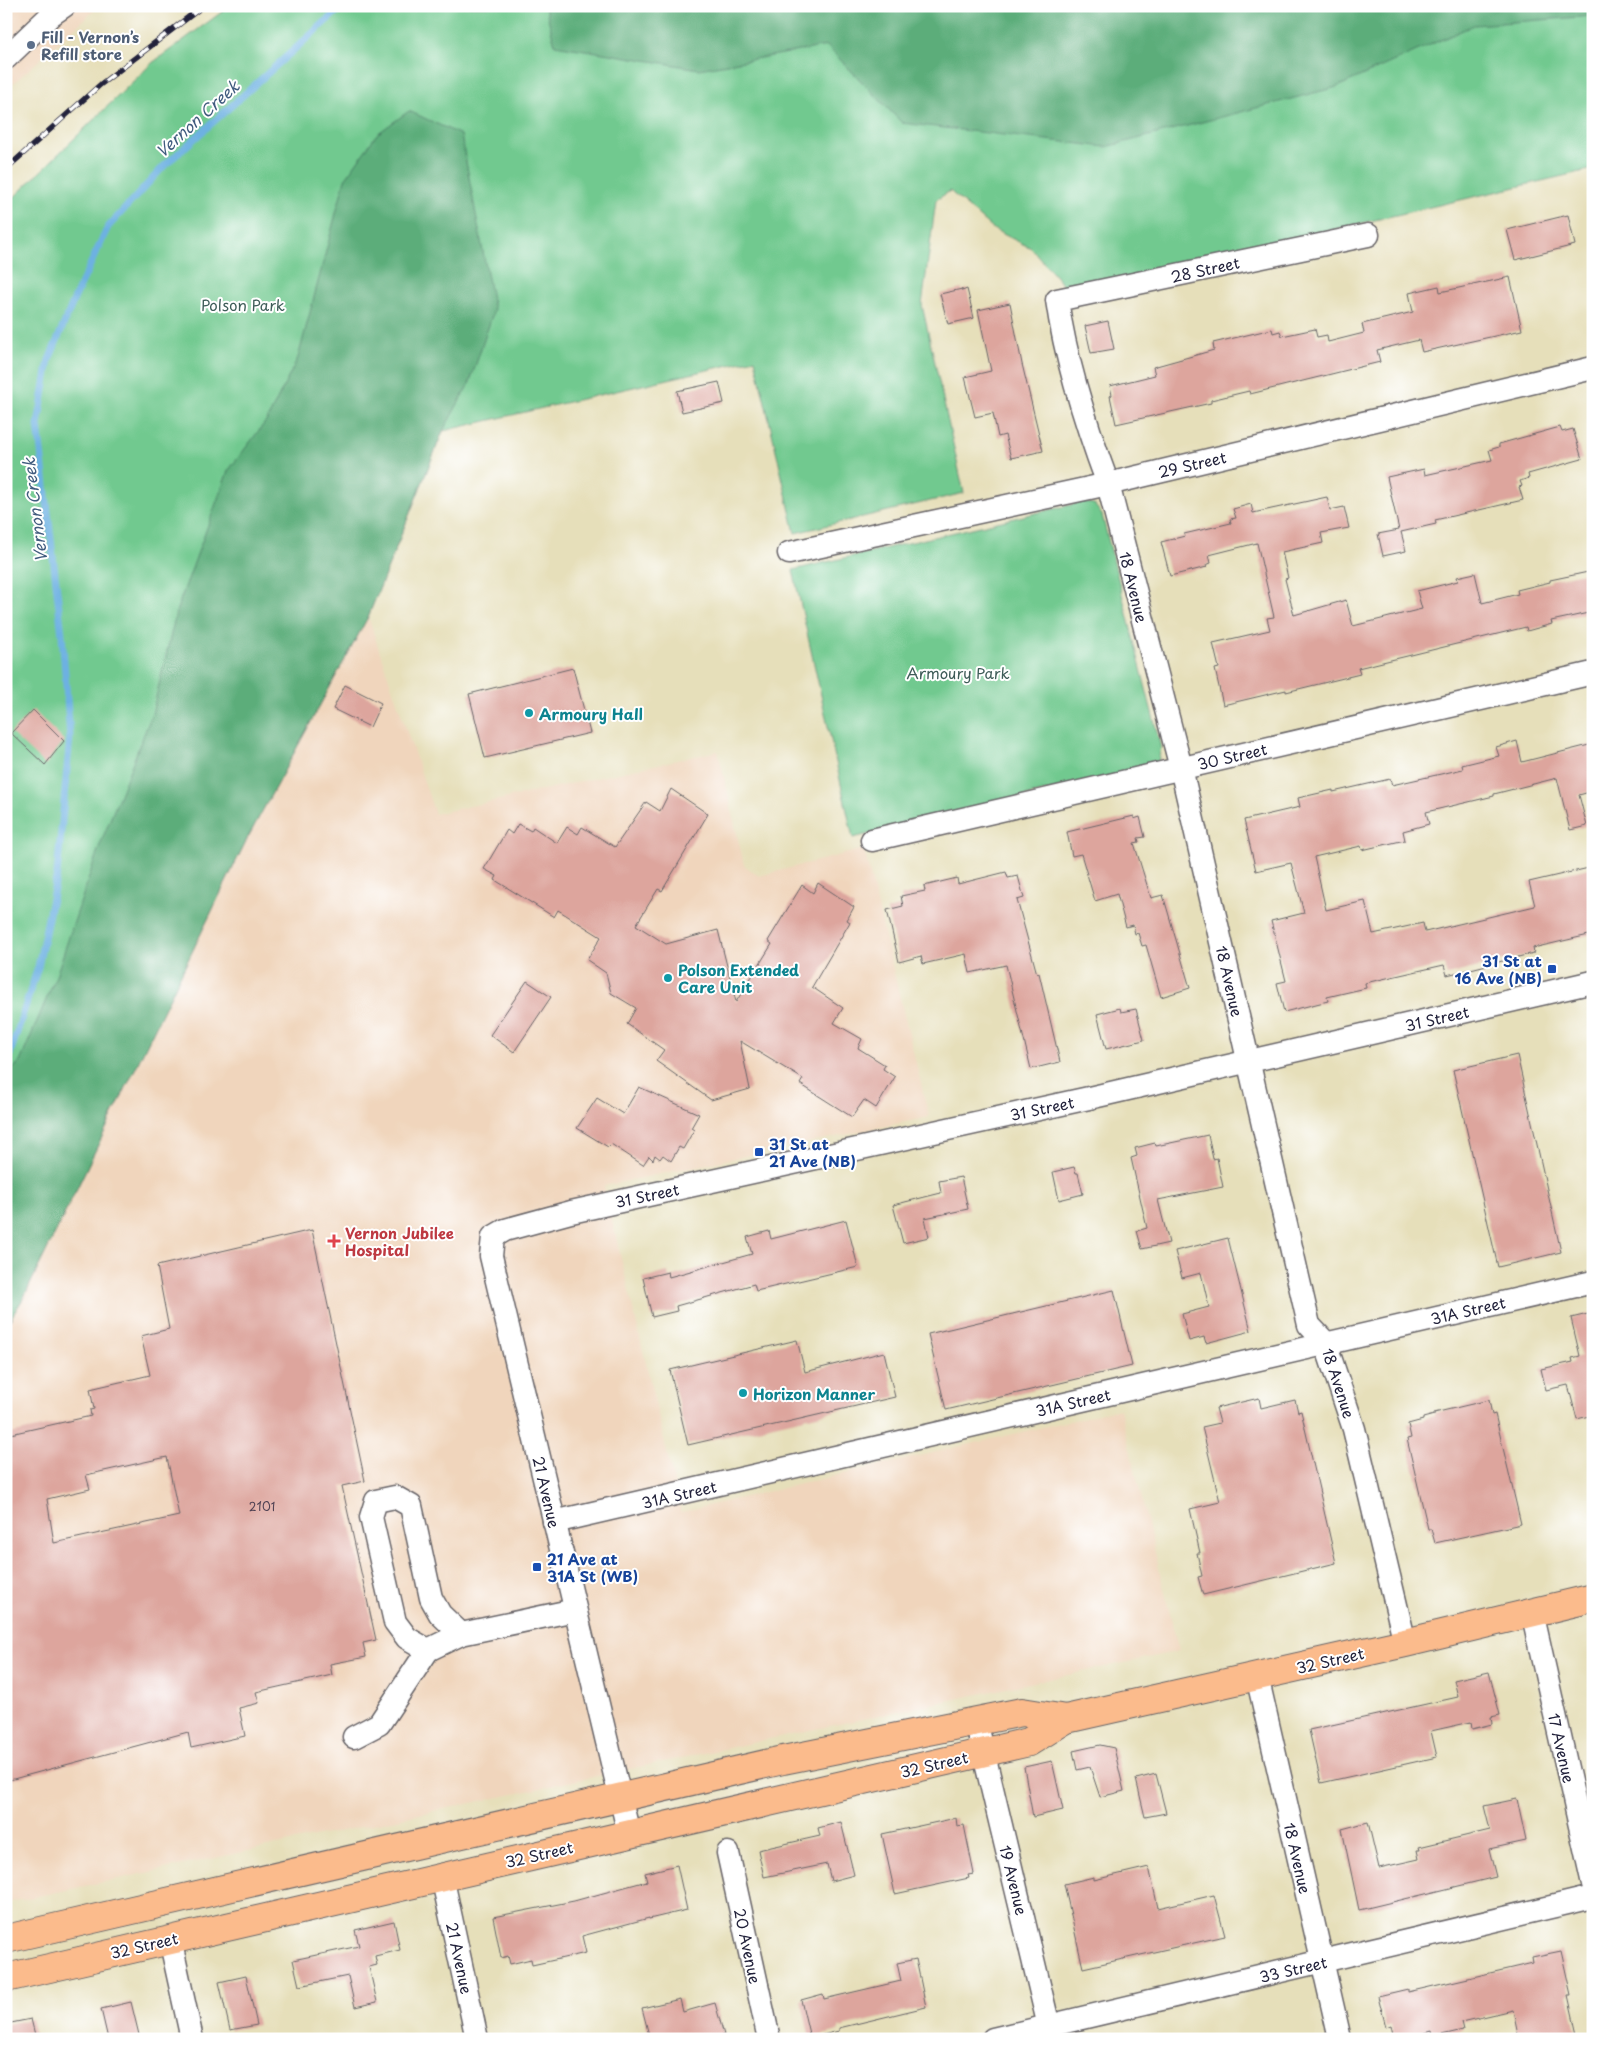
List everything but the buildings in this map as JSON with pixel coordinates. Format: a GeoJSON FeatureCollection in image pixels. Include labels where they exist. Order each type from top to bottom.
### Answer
{"type":"FeatureCollection","features":[{"type":"Feature","properties":{"kind":"highway","name":"32 Street"},"geometry":{"type":"LineString","coordinates":[[6,1978],[1029,1742],[1066,1719],[1593,1598]]}},
{"type":"Feature","properties":{"kind":"highway","name":"32 Street"},"geometry":{"type":"LineString","coordinates":[[6,1939],[620,1796],[783,1760],[1022,1712],[1066,1719]]}},
{"type":"Feature","properties":{"kind":"street"},"geometry":{"type":"LineString","coordinates":[[6,58],[51,15],[64,6]]}},
{"type":"Feature","properties":{"kind":"street","name":"28 Street"},"geometry":{"type":"LineString","coordinates":[[1059,315],[1057,300],[1368,235]]}},
{"type":"Feature","properties":{"kind":"street","name":"18 Avenue"},"geometry":{"type":"LineString","coordinates":[[1059,315],[1066,349],[1094,447],[1108,484],[1181,768],[1247,1061],[1310,1325],[1325,1342],[1354,1428],[1405,1642]]}},
{"type":"Feature","properties":{"kind":"street","name":"29 Street"},"geometry":{"type":"LineString","coordinates":[[789,552],[1108,484],[1593,368]]}},
{"type":"Feature","properties":{"kind":"street","name":"30 Street"},"geometry":{"type":"LineString","coordinates":[[872,840],[1593,673]]}},
{"type":"Feature","properties":{"kind":"street","name":"31 Street"},"geometry":{"type":"LineString","coordinates":[[493,1237],[505,1230],[571,1212],[1089,1098],[1593,982]]}},
{"type":"Feature","properties":{"kind":"street","name":"21 Avenue"},"geometry":{"type":"LineString","coordinates":[[493,1237],[491,1256],[629,1834]]}},
{"type":"Feature","properties":{"kind":"street","name":"31A Street"},"geometry":{"type":"LineString","coordinates":[[554,1522],[1155,1384],[1325,1342],[1593,1282]]}},
{"type":"Feature","properties":{"kind":"street"},"geometry":{"type":"LineString","coordinates":[[428,1650],[407,1638],[395,1622],[371,1518],[376,1501],[395,1497],[410,1506],[431,1598],[440,1614],[461,1634]]}},
{"type":"Feature","properties":{"kind":"street"},"geometry":{"type":"LineString","coordinates":[[354,1737],[379,1724],[428,1650],[461,1634],[575,1610]]}},
{"type":"Feature","properties":{"kind":"street","name":"17 Avenue"},"geometry":{"type":"LineString","coordinates":[[1532,1612],[1593,1884]]}},
{"type":"Feature","properties":{"kind":"street","name":"18 Avenue"},"geometry":{"type":"LineString","coordinates":[[1257,1676],[1340,2039]]}},
{"type":"Feature","properties":{"kind":"street","name":"19 Avenue"},"geometry":{"type":"LineString","coordinates":[[976,1721],[1051,2032]]}},
{"type":"Feature","properties":{"kind":"street","name":"20 Avenue"},"geometry":{"type":"LineString","coordinates":[[728,1853],[769,2039]]}},
{"type":"Feature","properties":{"kind":"street","name":"21 Avenue"},"geometry":{"type":"LineString","coordinates":[[442,1876],[477,2039]]}},
{"type":"Feature","properties":{"kind":"street","name":"33 Street"},"geometry":{"type":"LineString","coordinates":[[993,2039],[1051,2032],[1322,1962],[1593,1897]]}},
{"type":"Feature","properties":{"kind":"street"},"geometry":{"type":"LineString","coordinates":[[170,1940],[192,2039]]}},
{"type":"Feature","properties":{"kind":"shaded area","name":"Fill - Vernon’s Refill store"},"geometry":{"type":"Polygon","coordinates":[[[6,6],[99,6],[6,90],[6,6]]]}},
{"type":"Feature","properties":{"kind":"shaded area","name":"Vernon Jubilee Hospital"},"geometry":{"type":"Polygon","coordinates":[[[368,617],[435,814],[718,751],[744,865],[759,876],[864,849],[929,1117],[604,1186],[681,1512],[1120,1409],[1179,1651],[6,1903],[6,1326],[24,1297],[246,841],[368,617]]]}},
{"type":"Feature","properties":{"kind":"green space","name":"Polson Park"},"geometry":{"type":"Polygon","coordinates":[[[230,6],[1589,6],[1593,26],[1593,169],[1067,292],[1031,248],[993,229],[950,191],[936,200],[922,305],[964,493],[795,533],[755,359],[443,431],[368,617],[246,841],[24,1297],[6,1326],[6,205],[152,63],[230,6]]]}},
{"type":"Feature","properties":{"kind":"green space"},"geometry":{"type":"Polygon","coordinates":[[[545,6],[1593,6],[1593,16],[1474,25],[1337,87],[1106,147],[902,123],[827,46],[699,69],[555,45],[545,6]]]}},
{"type":"Feature","properties":{"kind":"green space"},"geometry":{"type":"Polygon","coordinates":[[[409,111],[461,135],[494,310],[470,382],[443,431],[368,617],[246,841],[24,1297],[6,1326],[6,1076],[20,1062],[56,976],[98,850],[152,714],[177,609],[228,471],[267,420],[298,358],[345,179],[377,134],[409,111]]]}},
{"type":"Feature","properties":{"kind":"green space","name":"Armoury Park"},"geometry":{"type":"Polygon","coordinates":[[[1083,502],[1094,504],[1102,515],[1161,748],[1158,762],[1146,767],[853,838],[793,570],[1083,502]]]}},
{"type":"Feature","properties":{"kind":"waterway","name":"Vernon Creek"},"geometry":{"type":"LineString","coordinates":[[6,1057],[10,1054],[38,967],[57,874],[70,737],[62,635],[38,425],[49,360],[75,297],[108,227],[164,166],[343,6]]}},
{"type":"Feature","properties":{"kind":"railway"},"geometry":{"type":"LineString","coordinates":[[6,169],[101,84],[203,6]]}},
{"type":"Feature","properties":{"kind":"place","name":"Fill - Vernon’s Refill store"},"geometry":{"type":"Point","coordinates":[31,45]}},
{"type":"Feature","properties":{"kind":"place","name":"Armoury Hall"},"geometry":{"type":"Point","coordinates":[529,713]}},
{"type":"Feature","properties":{"kind":"place","name":"31 St at 16 Ave (NB)"},"geometry":{"type":"Point","coordinates":[1552,969]}},
{"type":"Feature","properties":{"kind":"place","name":"Polson Extended Care Unit"},"geometry":{"type":"Point","coordinates":[668,978]}},
{"type":"Feature","properties":{"kind":"place","name":"31 St at 21 Ave (NB)"},"geometry":{"type":"Point","coordinates":[759,1152]}},
{"type":"Feature","properties":{"kind":"place","name":"Vernon Jubilee Hospital"},"geometry":{"type":"Point","coordinates":[334,1241]}},
{"type":"Feature","properties":{"kind":"place","name":"Horizon Manner"},"geometry":{"type":"Point","coordinates":[743,1393]}},
{"type":"Feature","properties":{"kind":"place","name":"21 Ave at 31A St (WB)"},"geometry":{"type":"Point","coordinates":[537,1567]}}]}
